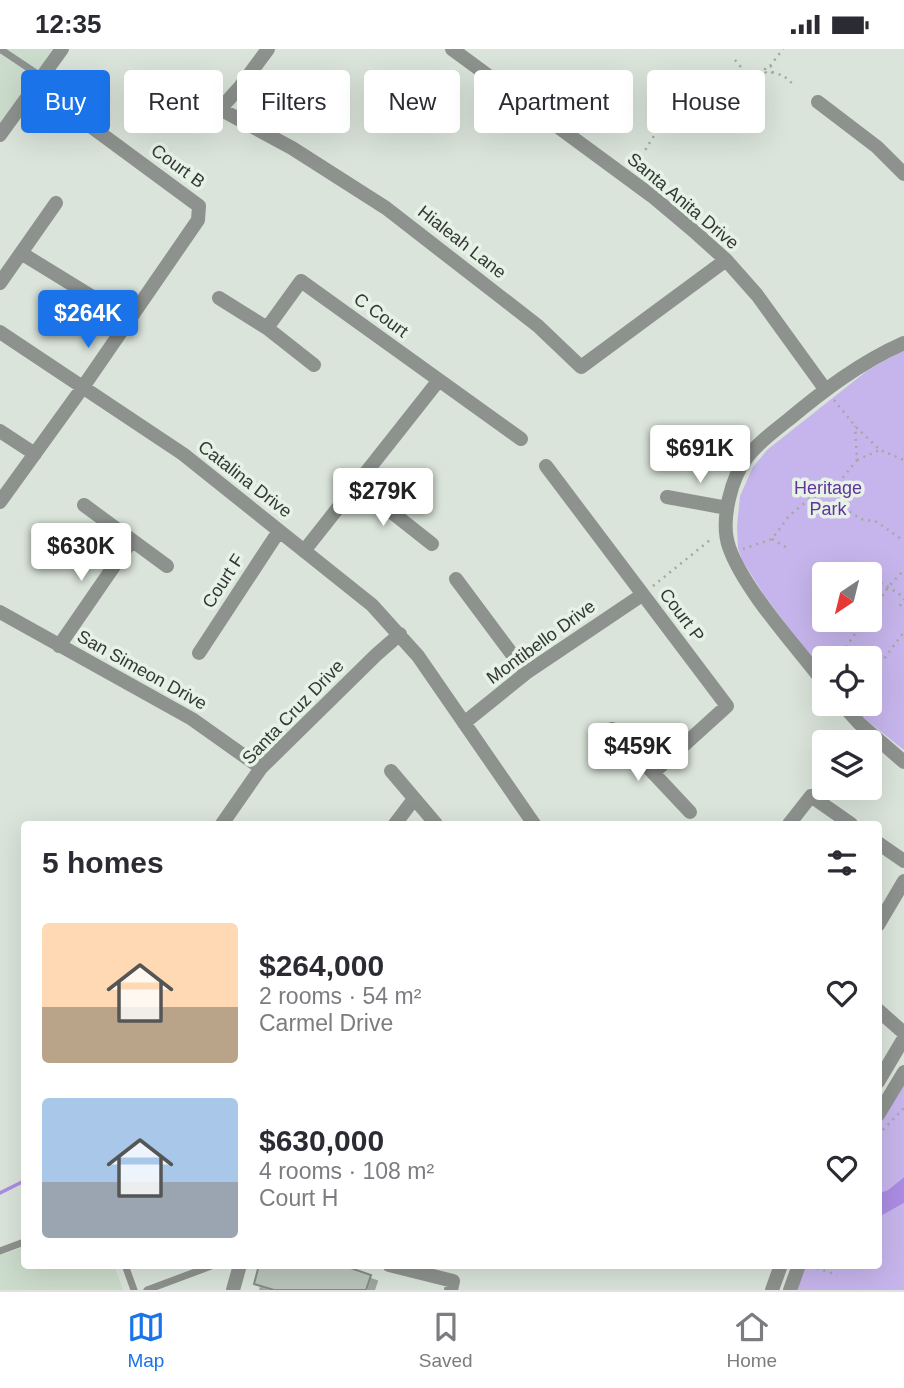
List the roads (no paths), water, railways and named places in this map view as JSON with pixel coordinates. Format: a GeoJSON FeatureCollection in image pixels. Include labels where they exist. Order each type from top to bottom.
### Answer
{"type":"FeatureCollection","features":[{"type":"Feature","properties":{"kind":"street"},"geometry":{"type":"LineString","coordinates":[[46,70],[62,49]]}},
{"type":"Feature","properties":{"kind":"street","name":"Hialeah Lane"},"geometry":{"type":"LineString","coordinates":[[268,49],[220,109],[292,148],[386,208],[538,326],[581,367],[726,260]]}},
{"type":"Feature","properties":{"kind":"street","name":"Santa Anita Drive"},"geometry":{"type":"LineString","coordinates":[[452,49],[667,208],[726,260],[757,295],[825,389]]}},
{"type":"Feature","properties":{"kind":"street"},"geometry":{"type":"LineString","coordinates":[[818,102],[877,147],[904,174]]}},
{"type":"Feature","properties":{"kind":"street"},"geometry":{"type":"LineString","coordinates":[[0,135],[21,105]]}},
{"type":"Feature","properties":{"kind":"street","name":"Court B"},"geometry":{"type":"LineString","coordinates":[[100,133],[199,206],[198,221],[130,320]]}},
{"type":"Feature","properties":{"kind":"street"},"geometry":{"type":"LineString","coordinates":[[0,283],[56,203]]}},
{"type":"Feature","properties":{"kind":"street"},"geometry":{"type":"LineString","coordinates":[[0,502],[130,320],[22,253]]}},
{"type":"Feature","properties":{"kind":"street","name":"C Court"},"geometry":{"type":"LineString","coordinates":[[267,328],[302,281],[521,439]]}},
{"type":"Feature","properties":{"kind":"street"},"geometry":{"type":"LineString","coordinates":[[219,298],[267,328],[314,365]]}},
{"type":"Feature","properties":{"kind":"street","name":"Catalina Drive"},"geometry":{"type":"LineString","coordinates":[[0,332],[183,454],[362,596],[400,634],[530,821]]}},
{"type":"Feature","properties":{"kind":"street"},"geometry":{"type":"LineString","coordinates":[[812,667],[748,584],[728,546],[727,508],[734,480],[748,456],[769,435],[825,389],[904,343]]}},
{"type":"Feature","properties":{"kind":"street"},"geometry":{"type":"LineString","coordinates":[[304,551],[439,380]]}},
{"type":"Feature","properties":{"kind":"street"},"geometry":{"type":"LineString","coordinates":[[0,431],[36,454]]}},
{"type":"Feature","properties":{"kind":"street","name":"Court P"},"geometry":{"type":"LineString","coordinates":[[547,466],[727,706],[653,773]]}},
{"type":"Feature","properties":{"kind":"street"},"geometry":{"type":"LineString","coordinates":[[356,485],[432,544]]}},
{"type":"Feature","properties":{"kind":"street"},"geometry":{"type":"LineString","coordinates":[[667,497],[727,508]]}},
{"type":"Feature","properties":{"kind":"street"},"geometry":{"type":"LineString","coordinates":[[84,505],[167,566]]}},
{"type":"Feature","properties":{"kind":"street","name":"Court F"},"geometry":{"type":"LineString","coordinates":[[199,653],[279,531]]}},
{"type":"Feature","properties":{"kind":"street"},"geometry":{"type":"LineString","coordinates":[[59,646],[132,540]]}},
{"type":"Feature","properties":{"kind":"street"},"geometry":{"type":"LineString","coordinates":[[456,579],[527,673]]}},
{"type":"Feature","properties":{"kind":"street","name":"Montibello Drive"},"geometry":{"type":"LineString","coordinates":[[464,723],[527,673],[642,595]]}},
{"type":"Feature","properties":{"kind":"street","name":"San Simeon Drive"},"geometry":{"type":"LineString","coordinates":[[0,612],[192,719],[261,768]]}},
{"type":"Feature","properties":{"kind":"street","name":"Santa Cruz Drive"},"geometry":{"type":"LineString","coordinates":[[224,821],[261,768],[400,634]]}},
{"type":"Feature","properties":{"kind":"street"},"geometry":{"type":"LineString","coordinates":[[853,716],[904,762]]}},
{"type":"Feature","properties":{"kind":"street"},"geometry":{"type":"LineString","coordinates":[[612,729],[690,812]]}},
{"type":"Feature","properties":{"kind":"street"},"geometry":{"type":"LineString","coordinates":[[391,771],[433,821]]}},
{"type":"Feature","properties":{"kind":"street"},"geometry":{"type":"LineString","coordinates":[[791,821],[811,796],[847,821]]}},
{"type":"Feature","properties":{"kind":"street"},"geometry":{"type":"LineString","coordinates":[[397,821],[414,799]]}},
{"type":"Feature","properties":{"kind":"street"},"geometry":{"type":"LineString","coordinates":[[882,846],[904,861]]}},
{"type":"Feature","properties":{"kind":"street"},"geometry":{"type":"LineString","coordinates":[[882,918],[904,881]]}},
{"type":"Feature","properties":{"kind":"street"},"geometry":{"type":"LineString","coordinates":[[882,1014],[904,1033]]}},
{"type":"Feature","properties":{"kind":"street"},"geometry":{"type":"LineString","coordinates":[[882,1075],[904,1038]]}},
{"type":"Feature","properties":{"kind":"street"},"geometry":{"type":"LineString","coordinates":[[882,1107],[904,1072]]}},
{"type":"Feature","properties":{"kind":"street"},"geometry":{"type":"LineString","coordinates":[[233,1290],[239,1269]]}},
{"type":"Feature","properties":{"kind":"street"},"geometry":{"type":"LineString","coordinates":[[405,1269],[453,1281],[451,1290]]}},
{"type":"Feature","properties":{"kind":"street"},"geometry":{"type":"LineString","coordinates":[[772,1290],[780,1269]]}},
{"type":"Feature","properties":{"kind":"street"},"geometry":{"type":"LineString","coordinates":[[790,1290],[802,1269]]}},
{"type":"Feature","properties":{"kind":"lane"},"geometry":{"type":"LineString","coordinates":[[0,49],[31,70]]}},
{"type":"Feature","properties":{"kind":"lane"},"geometry":{"type":"LineString","coordinates":[[0,1251],[21,1243]]}},
{"type":"Feature","properties":{"kind":"lane"},"geometry":{"type":"LineString","coordinates":[[126,1269],[134,1290]]}},
{"type":"Feature","properties":{"kind":"lane"},"geometry":{"type":"LineString","coordinates":[[147,1290],[203,1269]]}},
{"type":"Feature","properties":{"kind":"waterway"},"geometry":{"type":"LineString","coordinates":[[0,1193],[21,1182]]}},
{"type":"Feature","properties":{"kind":"park label","name":"Heritage Park"},"geometry":{"type":"Point","coordinates":[828,498]}}]}
